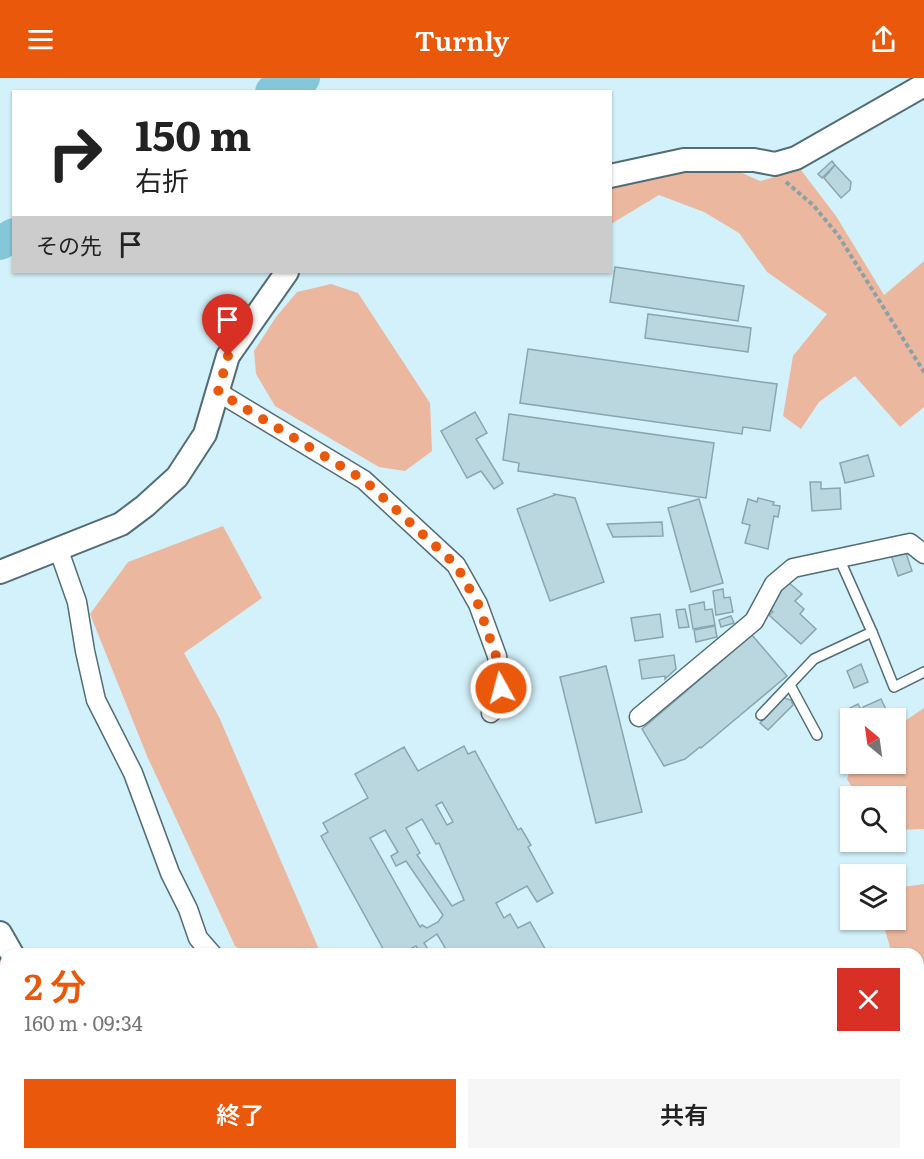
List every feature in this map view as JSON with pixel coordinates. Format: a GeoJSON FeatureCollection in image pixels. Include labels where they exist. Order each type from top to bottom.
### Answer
{"type":"FeatureCollection","features":[{"type":"Feature","properties":{"kind":"street"},"geometry":{"type":"LineString","coordinates":[[612,176],[684,160],[754,160],[776,164],[796,158],[924,85]]}},
{"type":"Feature","properties":{"kind":"street"},"geometry":{"type":"LineString","coordinates":[[0,572],[121,524],[146,506],[177,477],[205,434],[228,356],[286,273]]}},
{"type":"Feature","properties":{"kind":"street"},"geometry":{"type":"LineString","coordinates":[[218,392],[364,480],[456,565],[478,604],[496,656],[501,688],[491,712]]}},
{"type":"Feature","properties":{"kind":"street"},"geometry":{"type":"LineString","coordinates":[[639,717],[754,621],[774,584],[793,568],[910,543],[924,554]]}},
{"type":"Feature","properties":{"kind":"street"},"geometry":{"type":"LineString","coordinates":[[58,548],[77,602],[84,651],[96,700],[133,773],[170,873],[188,909],[198,938],[207,948]]}},
{"type":"Feature","properties":{"kind":"street"},"geometry":{"type":"LineString","coordinates":[[0,933],[9,948]]}},
{"type":"Feature","properties":{"kind":"lane"},"geometry":{"type":"LineString","coordinates":[[839,558],[894,687],[924,672]]}},
{"type":"Feature","properties":{"kind":"lane"},"geometry":{"type":"LineString","coordinates":[[761,715],[814,659],[872,632]]}},
{"type":"Feature","properties":{"kind":"lane"},"geometry":{"type":"LineString","coordinates":[[790,685],[817,735]]}},
{"type":"Feature","properties":{"kind":"path"},"geometry":{"type":"LineString","coordinates":[[776,164],[779,176],[813,205],[838,235],[924,372]]}},
{"type":"Feature","properties":{"kind":"shaded area"},"geometry":{"type":"Polygon","coordinates":[[[729,167],[760,181],[801,170],[836,216],[884,295],[924,261],[924,407],[900,427],[855,376],[819,402],[801,429],[783,416],[793,356],[827,314],[767,272],[739,233],[704,212],[659,195],[612,223],[612,182],[651,174],[729,167]]]}},
{"type":"Feature","properties":{"kind":"shaded area"},"geometry":{"type":"Polygon","coordinates":[[[331,284],[358,293],[430,403],[432,451],[405,471],[379,467],[275,406],[256,374],[254,351],[276,317],[297,292],[331,284]]]}},
{"type":"Feature","properties":{"kind":"shaded area"},"geometry":{"type":"Polygon","coordinates":[[[223,526],[262,598],[184,653],[219,717],[318,948],[238,948],[235,946],[147,756],[90,614],[128,562],[223,526]]]}},
{"type":"Feature","properties":{"kind":"shaded area"},"geometry":{"type":"Polygon","coordinates":[[[924,708],[924,829],[906,830],[906,786],[851,786],[847,779],[849,774],[906,774],[906,720],[924,708]]]}},
{"type":"Feature","properties":{"kind":"shaded area"},"geometry":{"type":"Polygon","coordinates":[[[924,884],[924,948],[890,948],[885,930],[906,930],[906,887],[924,884]]]}},
{"type":"Feature","properties":{"kind":"building"},"geometry":{"type":"Polygon","coordinates":[[[832,161],[835,165],[822,178],[818,174],[832,161]]]}},
{"type":"Feature","properties":{"kind":"building"},"geometry":{"type":"Polygon","coordinates":[[[835,165],[851,182],[850,190],[841,198],[824,178],[835,165]]]}},
{"type":"Feature","properties":{"kind":"building"},"geometry":{"type":"Polygon","coordinates":[[[615,267],[744,286],[738,321],[610,302],[615,267]]]}},
{"type":"Feature","properties":{"kind":"building"},"geometry":{"type":"Polygon","coordinates":[[[648,314],[751,328],[748,352],[645,338],[648,314]]]}},
{"type":"Feature","properties":{"kind":"building"},"geometry":{"type":"Polygon","coordinates":[[[528,349],[777,384],[770,431],[743,427],[742,434],[520,403],[528,349]]]}},
{"type":"Feature","properties":{"kind":"building"},"geometry":{"type":"Polygon","coordinates":[[[475,412],[487,433],[476,439],[503,483],[494,489],[481,471],[467,478],[441,431],[475,412]]]}},
{"type":"Feature","properties":{"kind":"building"},"geometry":{"type":"Polygon","coordinates":[[[509,414],[714,443],[706,498],[518,471],[519,463],[503,460],[509,414]]]}},
{"type":"Feature","properties":{"kind":"building"},"geometry":{"type":"Polygon","coordinates":[[[868,455],[874,476],[845,483],[840,463],[868,455]]]}},
{"type":"Feature","properties":{"kind":"building"},"geometry":{"type":"Polygon","coordinates":[[[810,482],[821,482],[821,489],[840,488],[841,509],[812,511],[810,482]]]}},
{"type":"Feature","properties":{"kind":"building"},"geometry":{"type":"Polygon","coordinates":[[[554,494],[575,498],[604,582],[550,601],[517,509],[554,494]]]}},
{"type":"Feature","properties":{"kind":"building"},"geometry":{"type":"Polygon","coordinates":[[[758,498],[780,506],[778,517],[774,516],[768,549],[745,543],[750,525],[742,523],[748,499],[757,502],[758,498]]]}},
{"type":"Feature","properties":{"kind":"building"},"geometry":{"type":"Polygon","coordinates":[[[699,499],[723,583],[691,592],[668,508],[699,499]]]}},
{"type":"Feature","properties":{"kind":"building"},"geometry":{"type":"Polygon","coordinates":[[[662,522],[663,536],[613,537],[607,524],[662,522]]]}},
{"type":"Feature","properties":{"kind":"building"},"geometry":{"type":"Polygon","coordinates":[[[905,550],[912,571],[898,576],[891,555],[905,550]]]}},
{"type":"Feature","properties":{"kind":"building"},"geometry":{"type":"Polygon","coordinates":[[[788,582],[802,594],[795,601],[804,609],[800,614],[816,629],[801,644],[769,615],[773,612],[771,610],[780,587],[788,582]]]}},
{"type":"Feature","properties":{"kind":"building"},"geometry":{"type":"Polygon","coordinates":[[[723,589],[724,598],[730,597],[733,612],[716,615],[713,591],[723,589]]]}},
{"type":"Feature","properties":{"kind":"building"},"geometry":{"type":"Polygon","coordinates":[[[704,602],[705,610],[712,609],[715,625],[693,629],[689,605],[704,602]]]}},
{"type":"Feature","properties":{"kind":"building"},"geometry":{"type":"Polygon","coordinates":[[[685,609],[689,627],[679,628],[676,610],[685,609]]]}},
{"type":"Feature","properties":{"kind":"building"},"geometry":{"type":"Polygon","coordinates":[[[660,614],[663,637],[635,641],[631,618],[660,614]]]}},
{"type":"Feature","properties":{"kind":"building"},"geometry":{"type":"Polygon","coordinates":[[[731,616],[734,623],[721,627],[719,620],[731,616]]]}},
{"type":"Feature","properties":{"kind":"building"},"geometry":{"type":"Polygon","coordinates":[[[715,626],[717,637],[696,642],[694,630],[715,626]]]}},
{"type":"Feature","properties":{"kind":"building"},"geometry":{"type":"Polygon","coordinates":[[[752,635],[787,676],[701,748],[685,759],[664,766],[642,729],[752,635]]]}},
{"type":"Feature","properties":{"kind":"building"},"geometry":{"type":"Polygon","coordinates":[[[674,655],[676,669],[665,679],[665,676],[642,679],[639,660],[674,655]]]}},
{"type":"Feature","properties":{"kind":"building"},"geometry":{"type":"Polygon","coordinates":[[[861,664],[868,682],[854,688],[847,671],[861,664]]]}},
{"type":"Feature","properties":{"kind":"building"},"geometry":{"type":"Polygon","coordinates":[[[606,666],[642,812],[596,823],[560,677],[606,666]]]}},
{"type":"Feature","properties":{"kind":"building"},"geometry":{"type":"Polygon","coordinates":[[[784,698],[791,700],[793,705],[768,730],[760,723],[784,698]]]}},
{"type":"Feature","properties":{"kind":"building"},"geometry":{"type":"Polygon","coordinates":[[[881,699],[885,708],[864,708],[881,699]]]}},
{"type":"Feature","properties":{"kind":"building"},"geometry":{"type":"Polygon","coordinates":[[[464,746],[468,754],[475,751],[518,830],[521,828],[531,845],[528,847],[553,893],[537,902],[527,886],[496,903],[504,918],[510,914],[518,928],[530,922],[545,948],[445,948],[437,934],[424,943],[427,948],[416,946],[383,948],[321,836],[328,832],[323,823],[368,798],[355,774],[404,747],[418,771],[464,746]],[[442,802],[436,805],[447,825],[453,822],[442,802]],[[422,819],[406,828],[420,853],[417,855],[452,906],[464,900],[439,843],[436,844],[422,819]],[[385,830],[370,838],[420,927],[422,925],[427,928],[438,922],[443,915],[406,861],[396,866],[391,856],[398,852],[385,830]]]}},
{"type":"Feature","properties":{"kind":"waterway"},"geometry":{"type":"LineString","coordinates":[[276,90],[303,78]]}},
{"type":"Feature","properties":{"kind":"waterway"},"geometry":{"type":"LineString","coordinates":[[0,243],[12,236]]}},
{"type":"Feature","properties":{"kind":"route"},"geometry":{"type":"LineString","coordinates":[[228,356],[218,392],[364,480],[456,565],[478,604],[496,656],[501,688]]}}]}
